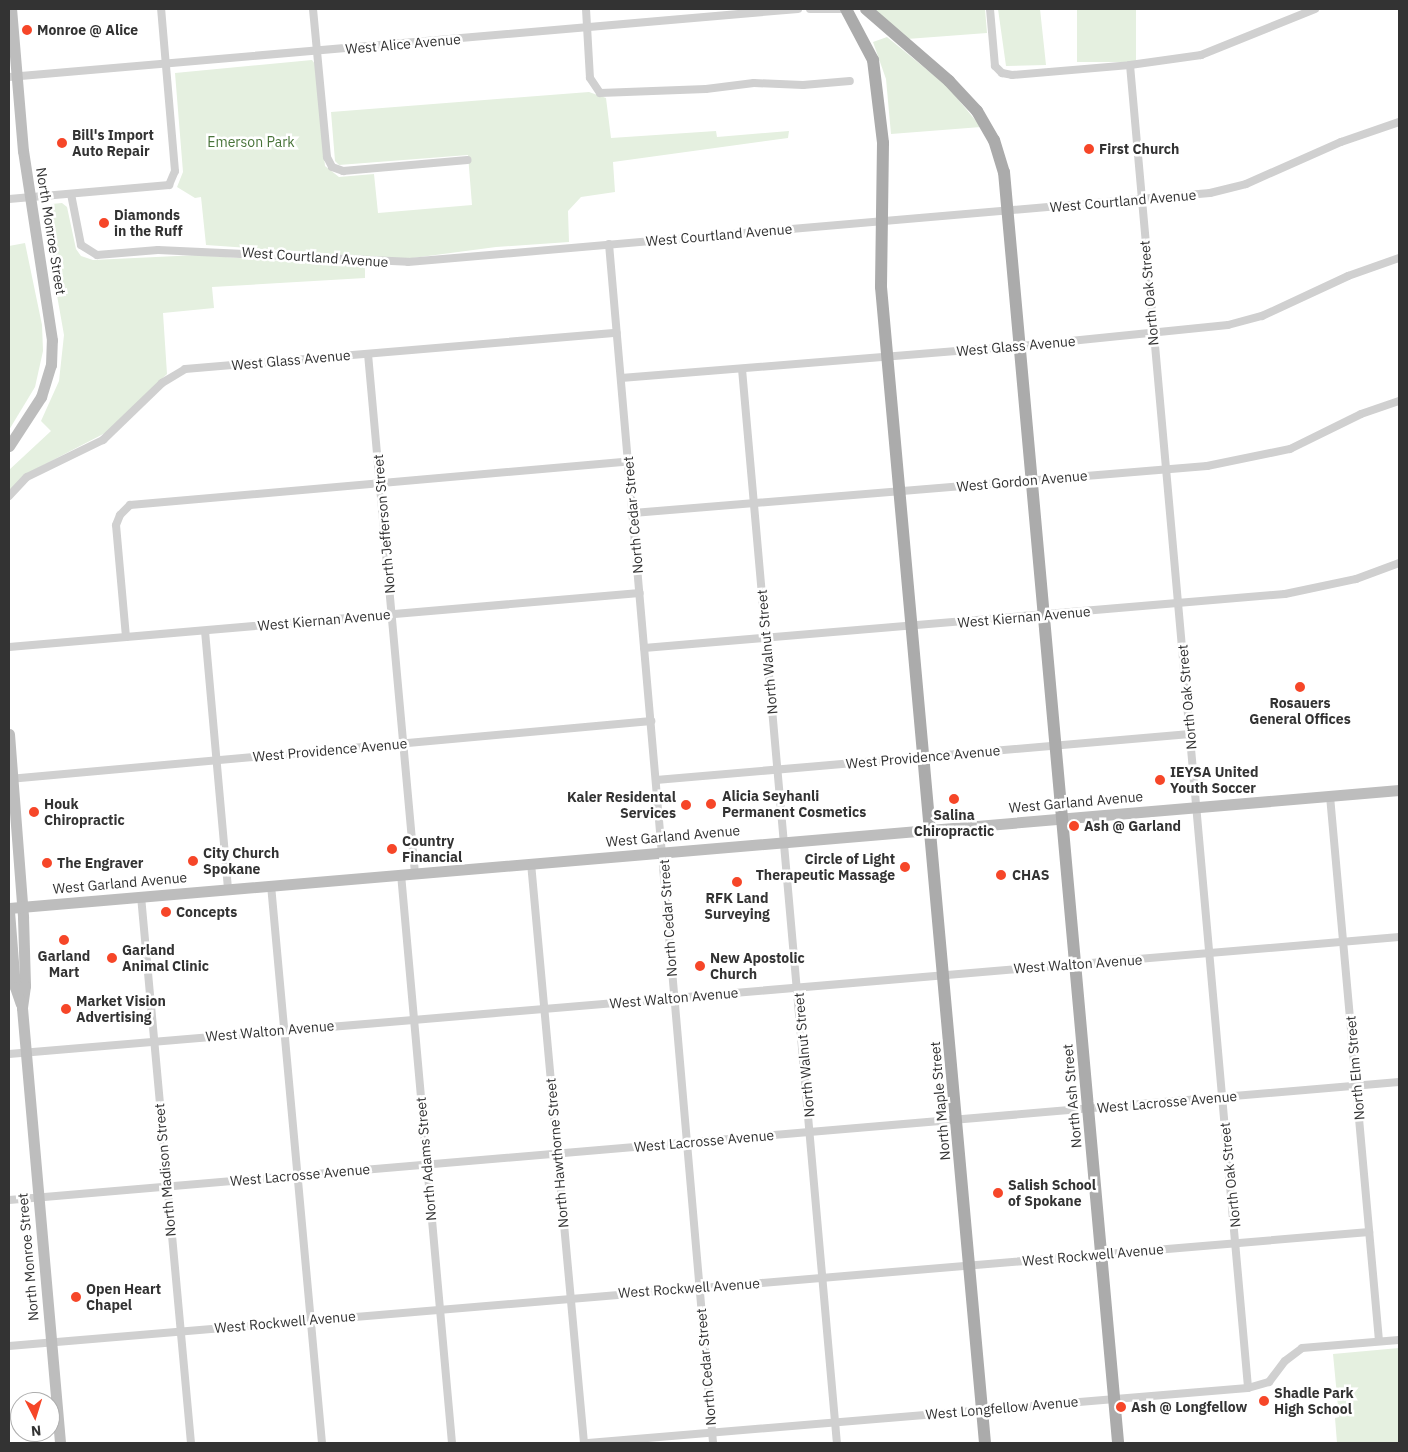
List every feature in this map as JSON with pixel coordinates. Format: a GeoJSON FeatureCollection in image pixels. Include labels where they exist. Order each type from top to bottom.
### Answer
{"type":"FeatureCollection","features":[{"type":"Feature","properties":{"kind":"main road","name":"North Maple Street"},"geometry":{"type":"LineString","coordinates":[[846,9],[869,48],[876,75],[883,143],[880,221],[881,287],[945,975],[985,1443]]}},
{"type":"Feature","properties":{"kind":"main road","name":"North Ash Street"},"geometry":{"type":"LineString","coordinates":[[866,9],[950,81],[977,112],[994,140],[1004,172],[1034,480],[1118,1443]]}},
{"type":"Feature","properties":{"kind":"street","name":"North Monroe Street"},"geometry":{"type":"LineString","coordinates":[[9,446],[41,397],[52,353],[52,328],[29,197],[13,76],[11,9]]}},
{"type":"Feature","properties":{"kind":"street"},"geometry":{"type":"LineString","coordinates":[[9,199],[169,185],[175,171],[162,9]]}},
{"type":"Feature","properties":{"kind":"street"},"geometry":{"type":"LineString","coordinates":[[314,9],[327,157],[332,167],[343,171],[468,160]]}},
{"type":"Feature","properties":{"kind":"street"},"geometry":{"type":"LineString","coordinates":[[586,9],[590,78],[600,93],[706,89],[754,83],[803,85],[850,82]]}},
{"type":"Feature","properties":{"kind":"street","name":"West Alice Avenue"},"geometry":{"type":"LineString","coordinates":[[13,76],[798,9]]}},
{"type":"Feature","properties":{"kind":"street"},"geometry":{"type":"LineString","coordinates":[[810,9],[816,11],[846,9]]}},
{"type":"Feature","properties":{"kind":"street"},"geometry":{"type":"LineString","coordinates":[[990,9],[994,62],[999,71],[1012,75],[1130,65],[1201,55],[1315,9]]}},
{"type":"Feature","properties":{"kind":"street","name":"North Oak Street"},"geometry":{"type":"LineString","coordinates":[[1130,65],[1237,1242],[1248,1388]]}},
{"type":"Feature","properties":{"kind":"street","name":"West Courtland Avenue"},"geometry":{"type":"LineString","coordinates":[[72,194],[81,245],[97,255],[158,250],[408,262],[1210,193],[1246,184],[1341,142],[1399,122]]}},
{"type":"Feature","properties":{"kind":"street","name":"North Cedar Street"},"geometry":{"type":"LineString","coordinates":[[609,244],[713,1443]]}},
{"type":"Feature","properties":{"kind":"street","name":"West Glass Avenue"},"geometry":{"type":"LineString","coordinates":[[621,378],[1021,346],[1228,325],[1262,316],[1348,276],[1399,258]]}},
{"type":"Feature","properties":{"kind":"street","name":"West Glass Avenue"},"geometry":{"type":"LineString","coordinates":[[9,496],[27,477],[103,440],[162,383],[185,370],[617,333]]}},
{"type":"Feature","properties":{"kind":"street","name":"North Jefferson Street"},"geometry":{"type":"LineString","coordinates":[[368,354],[415,873]]}},
{"type":"Feature","properties":{"kind":"street","name":"North Walnut Street"},"geometry":{"type":"LineString","coordinates":[[742,368],[837,1443]]}},
{"type":"Feature","properties":{"kind":"street","name":"West Gordon Avenue"},"geometry":{"type":"LineString","coordinates":[[633,513],[1166,469],[1251,459],[1290,449],[1361,414],[1399,401]]}},
{"type":"Feature","properties":{"kind":"street"},"geometry":{"type":"LineString","coordinates":[[126,637],[116,525],[120,515],[130,505],[628,462]]}},
{"type":"Feature","properties":{"kind":"street","name":"West Kiernan Avenue"},"geometry":{"type":"LineString","coordinates":[[644,648],[1178,604],[1321,588],[1399,563]]}},
{"type":"Feature","properties":{"kind":"street","name":"West Kiernan Avenue"},"geometry":{"type":"LineString","coordinates":[[9,647],[640,593]]}},
{"type":"Feature","properties":{"kind":"street"},"geometry":{"type":"LineString","coordinates":[[205,630],[228,889]]}},
{"type":"Feature","properties":{"kind":"street","name":"West Providence Avenue"},"geometry":{"type":"LineString","coordinates":[[12,778],[651,721]]}},
{"type":"Feature","properties":{"kind":"street","name":"North Monroe Street"},"geometry":{"type":"LineString","coordinates":[[9,734],[22,906],[25,986],[22,1008],[60,1443]]}},
{"type":"Feature","properties":{"kind":"street","name":"West Providence Avenue"},"geometry":{"type":"LineString","coordinates":[[656,780],[1190,734]]}},
{"type":"Feature","properties":{"kind":"street","name":"West Garland Avenue"},"geometry":{"type":"LineString","coordinates":[[9,909],[22,906],[1399,790]]}},
{"type":"Feature","properties":{"kind":"street","name":"North Elm Street"},"geometry":{"type":"LineString","coordinates":[[1330,796],[1379,1341]]}},
{"type":"Feature","properties":{"kind":"street","name":"North Hawthorne Street"},"geometry":{"type":"LineString","coordinates":[[531,863],[584,1443]]}},
{"type":"Feature","properties":{"kind":"street","name":"North Adams Street"},"geometry":{"type":"LineString","coordinates":[[401,874],[452,1443]]}},
{"type":"Feature","properties":{"kind":"street"},"geometry":{"type":"LineString","coordinates":[[271,886],[286,1030],[322,1443]]}},
{"type":"Feature","properties":{"kind":"street","name":"North Madison Street"},"geometry":{"type":"LineString","coordinates":[[141,896],[191,1443]]}},
{"type":"Feature","properties":{"kind":"street","name":"North Monroe Street"},"geometry":{"type":"LineString","coordinates":[[9,909],[15,987],[22,1008]]}},
{"type":"Feature","properties":{"kind":"street","name":"West Walton Avenue"},"geometry":{"type":"LineString","coordinates":[[9,1054],[413,1018],[544,1009],[1399,937]]}},
{"type":"Feature","properties":{"kind":"street","name":"West Lacrosse Avenue"},"geometry":{"type":"LineString","coordinates":[[9,1200],[1399,1082]]}},
{"type":"Feature","properties":{"kind":"street","name":"West Rockwell Avenue"},"geometry":{"type":"LineString","coordinates":[[9,1346],[181,1330],[1370,1232]]}},
{"type":"Feature","properties":{"kind":"street","name":"West Longfellow Avenue"},"geometry":{"type":"LineString","coordinates":[[588,1443],[1248,1388],[1269,1382],[1285,1361],[1302,1348],[1399,1340]]}},
{"type":"Feature","properties":{"kind":"green space"},"geometry":{"type":"Polygon","coordinates":[[[875,9],[985,9],[987,33],[907,39],[875,9]]]}},
{"type":"Feature","properties":{"kind":"green space"},"geometry":{"type":"Polygon","coordinates":[[[998,9],[1040,9],[1046,65],[1006,66],[998,9]]]}},
{"type":"Feature","properties":{"kind":"green space"},"geometry":{"type":"Polygon","coordinates":[[[1077,9],[1136,9],[1136,62],[1077,62],[1077,9]]]}},
{"type":"Feature","properties":{"kind":"green space"},"geometry":{"type":"Polygon","coordinates":[[[887,37],[947,86],[981,127],[891,134],[886,79],[873,42],[887,37]]]}},
{"type":"Feature","properties":{"kind":"green space","name":"Emerson Park"},"geometry":{"type":"Polygon","coordinates":[[[312,60],[315,64],[325,166],[339,177],[374,174],[378,213],[472,205],[468,155],[339,165],[335,161],[331,112],[589,92],[606,98],[611,138],[716,131],[717,137],[789,131],[788,138],[613,162],[615,192],[581,197],[568,211],[569,242],[496,247],[405,259],[206,245],[201,197],[195,198],[177,187],[183,172],[175,73],[312,60]]]}},
{"type":"Feature","properties":{"kind":"green space"},"geometry":{"type":"Polygon","coordinates":[[[62,203],[67,207],[76,249],[81,256],[93,260],[198,255],[365,267],[365,278],[212,287],[214,308],[163,313],[167,374],[109,431],[26,474],[9,491],[9,470],[51,431],[41,421],[59,381],[64,335],[43,216],[52,204],[62,203]]]}},
{"type":"Feature","properties":{"kind":"green space"},"geometry":{"type":"Polygon","coordinates":[[[25,243],[42,325],[43,351],[35,387],[9,430],[9,246],[25,243]]]}},
{"type":"Feature","properties":{"kind":"green space"},"geometry":{"type":"Polygon","coordinates":[[[1399,1348],[1399,1443],[1337,1443],[1335,1418],[1339,1417],[1333,1354],[1399,1348]]]}},
{"type":"Feature","properties":{"kind":"place","name":"Monroe @ Alice"},"geometry":{"type":"Point","coordinates":[27,30]}},
{"type":"Feature","properties":{"kind":"place","name":"Bill's Import Auto Repair"},"geometry":{"type":"Point","coordinates":[62,143]}},
{"type":"Feature","properties":{"kind":"place","name":"First Church"},"geometry":{"type":"Point","coordinates":[1089,149]}},
{"type":"Feature","properties":{"kind":"place","name":"Diamonds in the Ruff"},"geometry":{"type":"Point","coordinates":[104,223]}},
{"type":"Feature","properties":{"kind":"place","name":"Rosauers General Offices"},"geometry":{"type":"Point","coordinates":[1300,687]}},
{"type":"Feature","properties":{"kind":"place","name":"IEYSA United Youth Soccer"},"geometry":{"type":"Point","coordinates":[1160,780]}},
{"type":"Feature","properties":{"kind":"place","name":"Salina Chiropractic"},"geometry":{"type":"Point","coordinates":[954,799]}},
{"type":"Feature","properties":{"kind":"place","name":"Alicia Seyhanli Permanent Cosmetics"},"geometry":{"type":"Point","coordinates":[711,804]}},
{"type":"Feature","properties":{"kind":"place","name":"Kaler Residental Services"},"geometry":{"type":"Point","coordinates":[686,805]}},
{"type":"Feature","properties":{"kind":"place","name":"Houk Chiropractic"},"geometry":{"type":"Point","coordinates":[34,812]}},
{"type":"Feature","properties":{"kind":"place","name":"Ash @ Garland"},"geometry":{"type":"Point","coordinates":[1074,826]}},
{"type":"Feature","properties":{"kind":"place","name":"Country Financial"},"geometry":{"type":"Point","coordinates":[392,849]}},
{"type":"Feature","properties":{"kind":"place","name":"City Church Spokane"},"geometry":{"type":"Point","coordinates":[193,861]}},
{"type":"Feature","properties":{"kind":"place","name":"The Engraver"},"geometry":{"type":"Point","coordinates":[47,863]}},
{"type":"Feature","properties":{"kind":"place","name":"Circle of Light Therapeutic Massage"},"geometry":{"type":"Point","coordinates":[905,867]}},
{"type":"Feature","properties":{"kind":"place","name":"CHAS"},"geometry":{"type":"Point","coordinates":[1001,875]}},
{"type":"Feature","properties":{"kind":"place","name":"RFK Land Surveying"},"geometry":{"type":"Point","coordinates":[737,882]}},
{"type":"Feature","properties":{"kind":"place","name":"Concepts"},"geometry":{"type":"Point","coordinates":[166,912]}},
{"type":"Feature","properties":{"kind":"place","name":"Garland Mart"},"geometry":{"type":"Point","coordinates":[64,940]}},
{"type":"Feature","properties":{"kind":"place","name":"Garland Animal Clinic"},"geometry":{"type":"Point","coordinates":[112,958]}},
{"type":"Feature","properties":{"kind":"place","name":"New Apostolic Church"},"geometry":{"type":"Point","coordinates":[700,966]}},
{"type":"Feature","properties":{"kind":"place","name":"Market Vision Advertising"},"geometry":{"type":"Point","coordinates":[66,1009]}},
{"type":"Feature","properties":{"kind":"place","name":"Salish School of Spokane"},"geometry":{"type":"Point","coordinates":[998,1193]}},
{"type":"Feature","properties":{"kind":"place","name":"Open Heart Chapel"},"geometry":{"type":"Point","coordinates":[76,1297]}},
{"type":"Feature","properties":{"kind":"place","name":"Shadle Park High School"},"geometry":{"type":"Point","coordinates":[1264,1401]}},
{"type":"Feature","properties":{"kind":"place","name":"Ash @ Longfellow"},"geometry":{"type":"Point","coordinates":[1121,1407]}}]}
